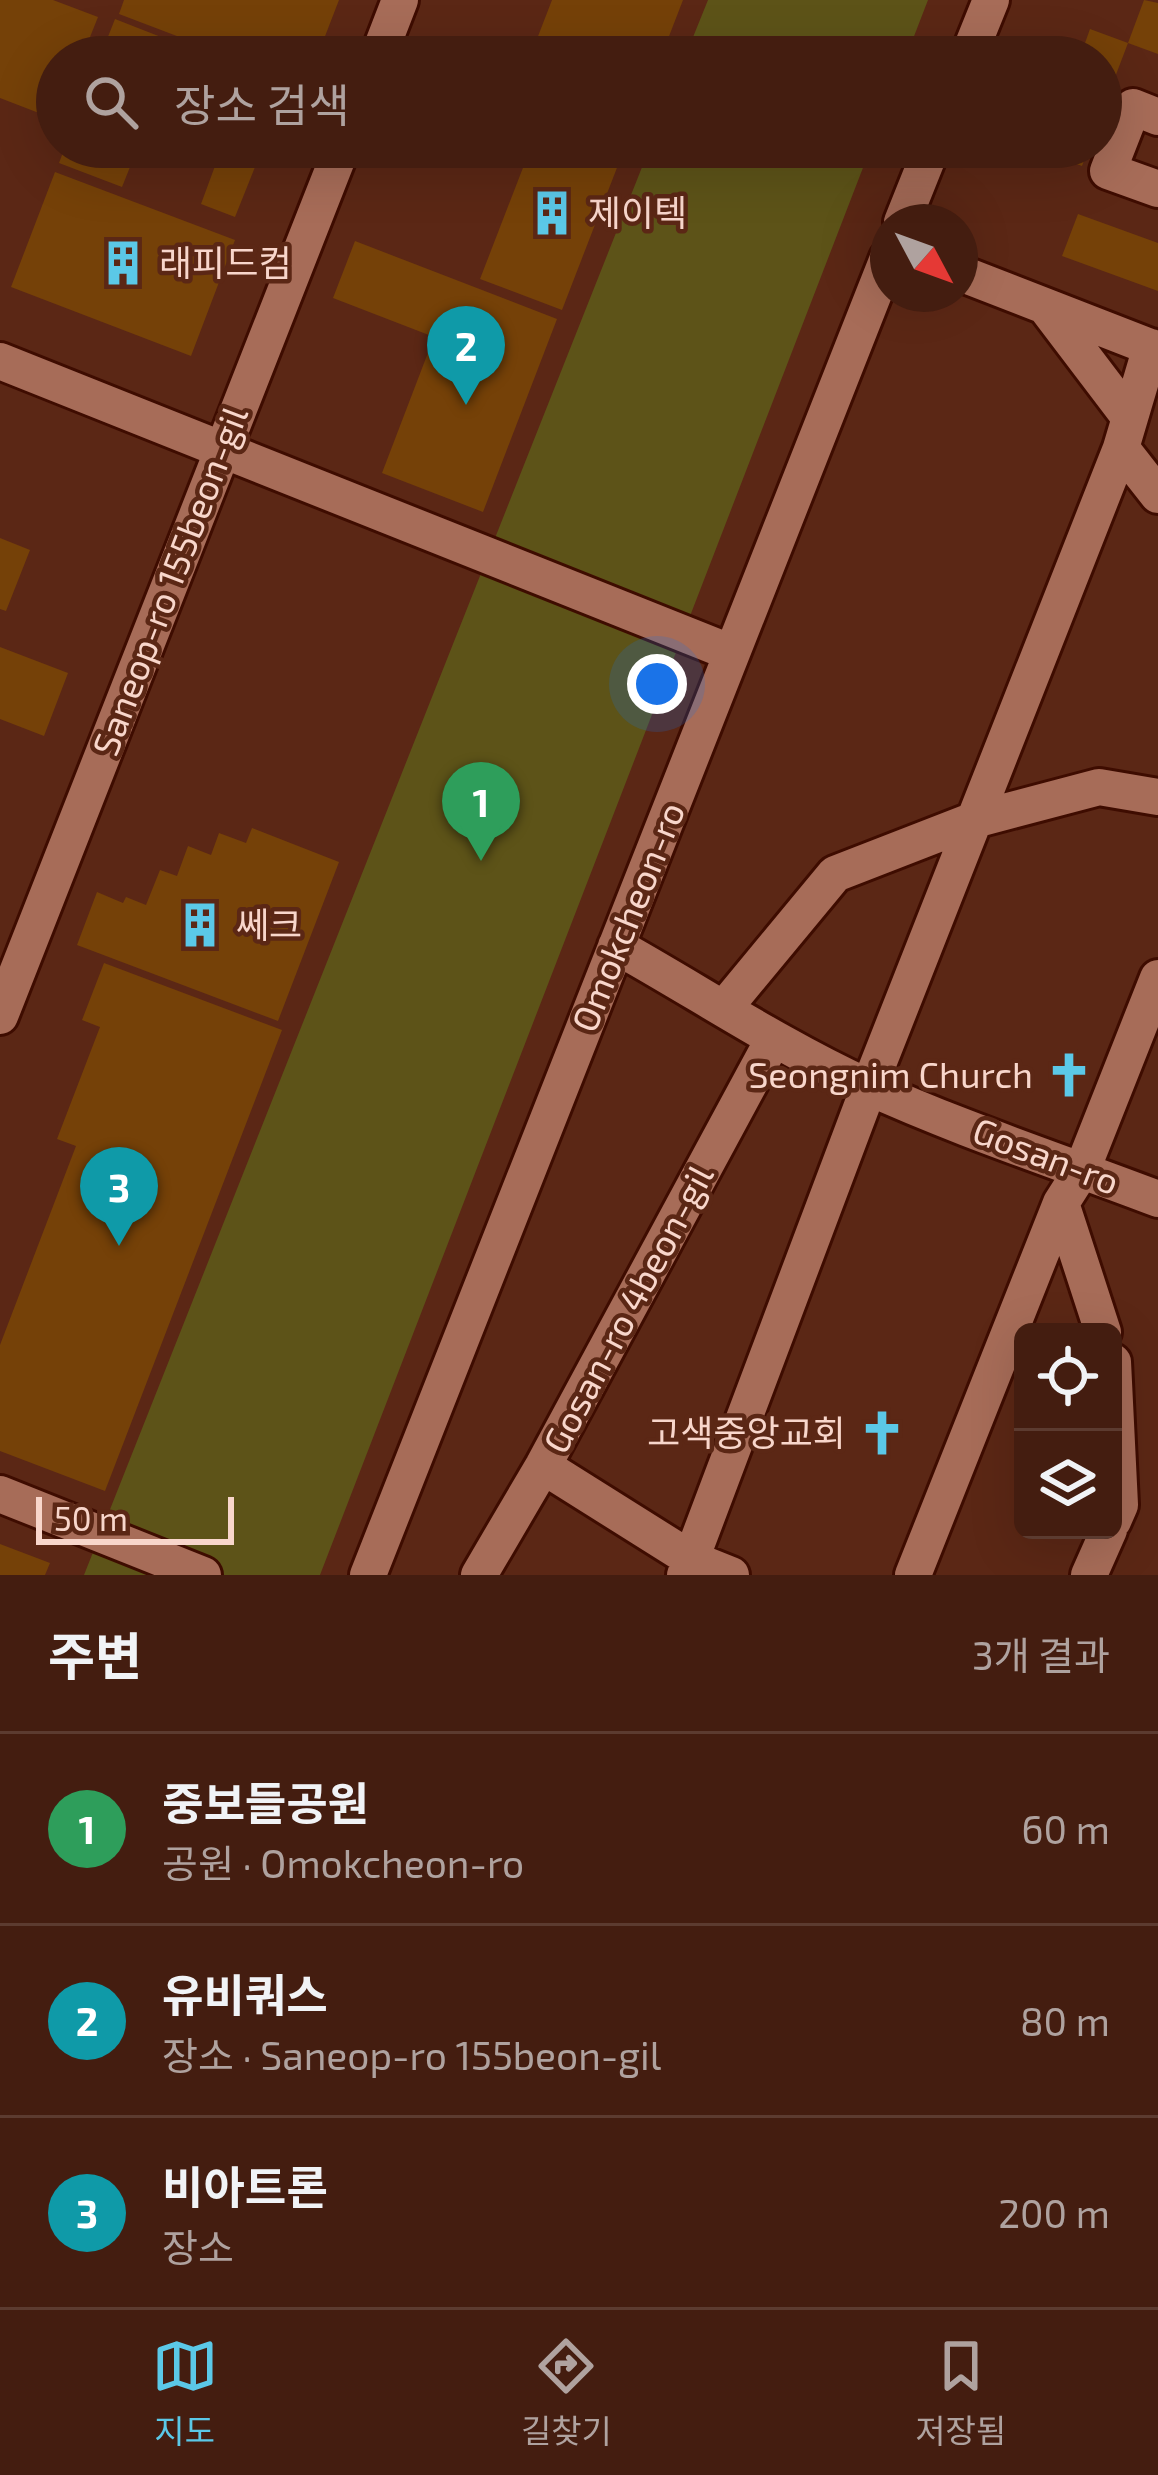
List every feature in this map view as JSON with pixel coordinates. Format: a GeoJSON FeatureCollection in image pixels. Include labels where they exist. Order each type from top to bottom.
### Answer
{"type":"FeatureCollection","features":[{"type":"Feature","properties":{"kind":"street"},"geometry":{"type":"LineString","coordinates":[[386,36],[400,0]]}},
{"type":"Feature","properties":{"kind":"street"},"geometry":{"type":"LineString","coordinates":[[976,36],[991,0]]}},
{"type":"Feature","properties":{"kind":"street"},"geometry":{"type":"LineString","coordinates":[[1122,134],[1132,107],[1158,116]]}},
{"type":"Feature","properties":{"kind":"street","name":"Saneop-ro 155beon-gil"},"geometry":{"type":"LineString","coordinates":[[0,1016],[334,168]]}},
{"type":"Feature","properties":{"kind":"street"},"geometry":{"type":"LineString","coordinates":[[909,204],[924,168]]}},
{"type":"Feature","properties":{"kind":"street"},"geometry":{"type":"LineString","coordinates":[[1109,168],[1158,189]]}},
{"type":"Feature","properties":{"kind":"street"},"geometry":{"type":"LineString","coordinates":[[688,1567],[1155,349],[978,281]]}},
{"type":"Feature","properties":{"kind":"street","name":"Omokcheon-ro"},"geometry":{"type":"LineString","coordinates":[[368,1575],[870,304]]}},
{"type":"Feature","properties":{"kind":"street"},"geometry":{"type":"LineString","coordinates":[[1044,306],[1125,433],[1158,495]]}},
{"type":"Feature","properties":{"kind":"street"},"geometry":{"type":"LineString","coordinates":[[0,361],[732,653]]}},
{"type":"Feature","properties":{"kind":"street"},"geometry":{"type":"LineString","coordinates":[[725,1006],[835,874],[974,820],[1099,787],[1158,796]]}},
{"type":"Feature","properties":{"kind":"street","name":"Gosan-ro"},"geometry":{"type":"LineString","coordinates":[[616,946],[725,1006],[772,1040],[869,1087],[1158,1199]]}},
{"type":"Feature","properties":{"kind":"street"},"geometry":{"type":"LineString","coordinates":[[914,1575],[1061,1203],[1082,1170],[1158,978]]}},
{"type":"Feature","properties":{"kind":"street","name":"Gosan-ro 4beon-gil"},"geometry":{"type":"LineString","coordinates":[[479,1575],[543,1466],[772,1040]]}},
{"type":"Feature","properties":{"kind":"street"},"geometry":{"type":"LineString","coordinates":[[1061,1203],[1100,1323]]}},
{"type":"Feature","properties":{"kind":"street"},"geometry":{"type":"LineString","coordinates":[[543,1466],[688,1567],[731,1575]]}},
{"type":"Feature","properties":{"kind":"street"},"geometry":{"type":"LineString","coordinates":[[0,1494],[203,1575]]}},
{"type":"Feature","properties":{"kind":"street"},"geometry":{"type":"LineString","coordinates":[[1089,1575],[1105,1539]]}},
{"type":"Feature","properties":{"kind":"shaded area"},"geometry":{"type":"Polygon","coordinates":[[[708,0],[928,0],[914,36],[693,36],[708,0]]]}},
{"type":"Feature","properties":{"kind":"shaded area"},"geometry":{"type":"Polygon","coordinates":[[[642,168],[863,168],[320,1575],[84,1575],[642,168]]]}},
{"type":"Feature","properties":{"kind":"building"},"geometry":{"type":"Polygon","coordinates":[[[0,0],[53,0],[98,17],[90,36],[36,36],[36,112],[0,98],[0,0]]]}},
{"type":"Feature","properties":{"kind":"building"},"geometry":{"type":"Polygon","coordinates":[[[124,0],[339,0],[325,36],[177,36],[119,14],[124,0]]]}},
{"type":"Feature","properties":{"kind":"building"},"geometry":{"type":"Polygon","coordinates":[[[552,0],[683,0],[669,36],[538,36],[552,0]]]}},
{"type":"Feature","properties":{"kind":"building"},"geometry":{"type":"Polygon","coordinates":[[[1144,0],[1158,3],[1158,54],[1128,43],[1144,0]]]}},
{"type":"Feature","properties":{"kind":"building"},"geometry":{"type":"Polygon","coordinates":[[[115,19],[158,36],[108,36],[115,19]]]}},
{"type":"Feature","properties":{"kind":"building"},"geometry":{"type":"Polygon","coordinates":[[[72,168],[130,168],[122,187],[72,168]]]}},
{"type":"Feature","properties":{"kind":"building"},"geometry":{"type":"Polygon","coordinates":[[[214,168],[255,168],[235,217],[201,204],[214,168]]]}},
{"type":"Feature","properties":{"kind":"building","name":"제이텍"},"geometry":{"type":"Polygon","coordinates":[[[523,168],[617,168],[562,310],[480,279],[523,168]]]}},
{"type":"Feature","properties":{"kind":"building","name":"래피드컴"},"geometry":{"type":"Polygon","coordinates":[[[55,172],[235,240],[191,356],[11,287],[55,172]]]}},
{"type":"Feature","properties":{"kind":"building"},"geometry":{"type":"Polygon","coordinates":[[[1078,214],[1158,243],[1158,291],[1062,256],[1078,214]]]}},
{"type":"Feature","properties":{"kind":"building"},"geometry":{"type":"Polygon","coordinates":[[[355,241],[557,319],[483,512],[382,473],[434,337],[333,298],[355,241]]]}},
{"type":"Feature","properties":{"kind":"building"},"geometry":{"type":"Polygon","coordinates":[[[0,538],[30,550],[6,611],[0,609],[0,538]]]}},
{"type":"Feature","properties":{"kind":"building"},"geometry":{"type":"Polygon","coordinates":[[[0,647],[68,673],[44,736],[0,719],[0,647]]]}},
{"type":"Feature","properties":{"kind":"building","name":"쎄크"},"geometry":{"type":"Polygon","coordinates":[[[252,828],[339,862],[278,1021],[77,945],[97,892],[123,903],[126,897],[146,905],[160,870],[177,876],[188,846],[211,855],[219,833],[246,843],[252,828]]]}},
{"type":"Feature","properties":{"kind":"building"},"geometry":{"type":"Polygon","coordinates":[[[104,963],[282,1030],[105,1491],[0,1451],[0,1345],[76,1146],[57,1139],[100,1027],[82,1020],[104,963]]]}},
{"type":"Feature","properties":{"kind":"building"},"geometry":{"type":"Polygon","coordinates":[[[0,1544],[50,1563],[45,1575],[0,1575],[0,1544]]]}},
{"type":"Feature","properties":{"kind":"place","name":"제이텍"},"geometry":{"type":"Point","coordinates":[552,213]}},
{"type":"Feature","properties":{"kind":"place","name":"래피드컴"},"geometry":{"type":"Point","coordinates":[123,263]}},
{"type":"Feature","properties":{"kind":"place","name":"유비쿼스"},"geometry":{"type":"Point","coordinates":[466,405]}},
{"type":"Feature","properties":{"kind":"place","name":"중보들공원"},"geometry":{"type":"Point","coordinates":[481,861]}},
{"type":"Feature","properties":{"kind":"place","name":"쎄크"},"geometry":{"type":"Point","coordinates":[200,925]}},
{"type":"Feature","properties":{"kind":"place","name":"Seongnim Church"},"geometry":{"type":"Point","coordinates":[1069,1075]}},
{"type":"Feature","properties":{"kind":"place","name":"비아트론"},"geometry":{"type":"Point","coordinates":[119,1246]}},
{"type":"Feature","properties":{"kind":"place","name":"고색중앙교회"},"geometry":{"type":"Point","coordinates":[882,1433]}}]}
